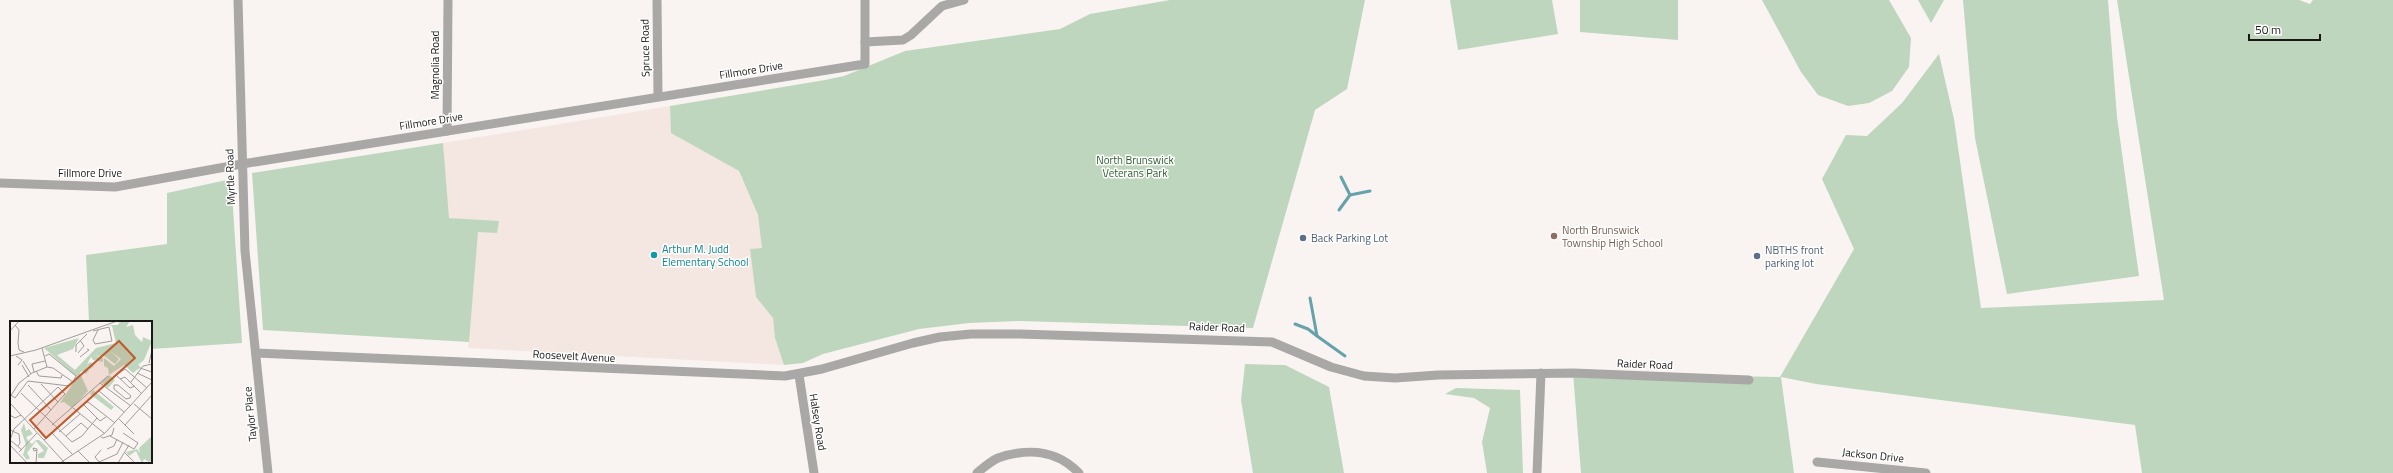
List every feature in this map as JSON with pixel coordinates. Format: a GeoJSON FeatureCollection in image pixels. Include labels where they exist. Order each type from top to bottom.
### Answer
{"type":"FeatureCollection","features":[{"type":"Feature","properties":{"kind":"street","name":"Myrtle Road"},"geometry":{"type":"LineString","coordinates":[[238,0],[245,251],[256,353]]}},
{"type":"Feature","properties":{"kind":"street","name":"Magnolia Road"},"geometry":{"type":"LineString","coordinates":[[447,131],[448,0]]}},
{"type":"Feature","properties":{"kind":"street","name":"Spruce Road"},"geometry":{"type":"LineString","coordinates":[[656,0],[658,96]]}},
{"type":"Feature","properties":{"kind":"street"},"geometry":{"type":"LineString","coordinates":[[865,0],[865,42],[903,40],[911,35],[942,6],[964,0]]}},
{"type":"Feature","properties":{"kind":"street","name":"Fillmore Drive"},"geometry":{"type":"LineString","coordinates":[[0,183],[115,187],[242,164],[658,96],[865,64],[865,42]]}},
{"type":"Feature","properties":{"kind":"street","name":"Raider Road"},"geometry":{"type":"LineString","coordinates":[[888,350],[940,337],[971,334],[1252,340],[1272,342],[1331,367],[1364,376],[1396,378],[1438,374],[1541,373],[1749,380]]}},
{"type":"Feature","properties":{"kind":"street","name":"Roosevelt Avenue"},"geometry":{"type":"LineString","coordinates":[[256,353],[733,375],[799,375],[888,350]]}},
{"type":"Feature","properties":{"kind":"street","name":"Taylor Place"},"geometry":{"type":"LineString","coordinates":[[256,353],[268,473]]}},
{"type":"Feature","properties":{"kind":"street"},"geometry":{"type":"LineString","coordinates":[[1537,473],[1541,373]]}},
{"type":"Feature","properties":{"kind":"street","name":"Halsey Road"},"geometry":{"type":"LineString","coordinates":[[799,375],[814,473]]}},
{"type":"Feature","properties":{"kind":"street"},"geometry":{"type":"LineString","coordinates":[[977,473],[996,458],[1030,452],[1056,455],[1079,473]]}},
{"type":"Feature","properties":{"kind":"street","name":"Jackson Drive"},"geometry":{"type":"LineString","coordinates":[[1817,462],[1877,470],[1926,473]]}},
{"type":"Feature","properties":{"kind":"shaded area"},"geometry":{"type":"Polygon","coordinates":[[[670,106],[672,133],[739,171],[758,215],[763,248],[750,249],[756,296],[773,318],[775,338],[784,365],[468,348],[479,220],[448,218],[443,143],[670,106]]]}},
{"type":"Feature","properties":{"kind":"green space","name":"North Brunswick Veterans Park"},"geometry":{"type":"Polygon","coordinates":[[[1170,0],[1365,0],[1347,89],[1315,110],[1253,328],[1020,321],[969,323],[919,329],[823,354],[803,363],[784,365],[775,338],[773,318],[756,297],[750,249],[762,248],[758,215],[739,171],[671,133],[670,106],[844,76],[905,51],[1060,29],[1090,14],[1170,0]]]}},
{"type":"Feature","properties":{"kind":"green space"},"geometry":{"type":"Polygon","coordinates":[[[1450,0],[1552,0],[1558,34],[1458,50],[1450,0]]]}},
{"type":"Feature","properties":{"kind":"green space"},"geometry":{"type":"Polygon","coordinates":[[[1580,0],[1678,0],[1678,40],[1580,32],[1580,0]]]}},
{"type":"Feature","properties":{"kind":"green space"},"geometry":{"type":"Polygon","coordinates":[[[1762,0],[1889,0],[1911,38],[1909,67],[1892,91],[1869,103],[1848,106],[1818,95],[1801,72],[1762,0]]]}},
{"type":"Feature","properties":{"kind":"green space"},"geometry":{"type":"Polygon","coordinates":[[[1918,0],[1944,0],[1931,23],[1918,0]]]}},
{"type":"Feature","properties":{"kind":"green space"},"geometry":{"type":"Polygon","coordinates":[[[1963,0],[2108,0],[2117,117],[2139,276],[2007,294],[1975,138],[1963,0]]]}},
{"type":"Feature","properties":{"kind":"green space"},"geometry":{"type":"Polygon","coordinates":[[[2117,0],[2299,0],[2310,4],[2313,0],[2393,0],[2393,473],[2142,473],[2135,425],[1816,384],[1781,377],[1794,473],[1581,473],[1573,373],[1780,377],[1854,249],[1822,179],[1846,135],[1867,136],[1902,103],[1939,54],[1954,119],[1981,308],[2164,300],[2117,0]]]}},
{"type":"Feature","properties":{"kind":"green space"},"geometry":{"type":"Polygon","coordinates":[[[443,143],[449,218],[499,221],[497,233],[478,232],[469,342],[263,330],[252,173],[443,143]]]}},
{"type":"Feature","properties":{"kind":"green space"},"geometry":{"type":"Polygon","coordinates":[[[231,179],[242,343],[152,349],[152,321],[89,321],[86,255],[167,244],[167,193],[231,179]]]}},
{"type":"Feature","properties":{"kind":"green space"},"geometry":{"type":"Polygon","coordinates":[[[1245,364],[1285,365],[1329,387],[1344,473],[1253,473],[1241,400],[1245,364]]]}},
{"type":"Feature","properties":{"kind":"green space"},"geometry":{"type":"Polygon","coordinates":[[[1456,388],[1520,390],[1523,473],[1487,473],[1482,442],[1490,408],[1474,398],[1445,394],[1456,388]]]}},
{"type":"Feature","properties":{"kind":"waterway"},"geometry":{"type":"LineString","coordinates":[[1341,177],[1350,195]]}},
{"type":"Feature","properties":{"kind":"waterway"},"geometry":{"type":"LineString","coordinates":[[1339,210],[1350,195],[1370,191]]}},
{"type":"Feature","properties":{"kind":"waterway"},"geometry":{"type":"LineString","coordinates":[[1310,298],[1317,336],[1345,356]]}},
{"type":"Feature","properties":{"kind":"waterway"},"geometry":{"type":"LineString","coordinates":[[1295,324],[1308,329],[1317,336]]}},
{"type":"Feature","properties":{"kind":"place","name":"North Brunswick Township High School"},"geometry":{"type":"Point","coordinates":[1554,236]}},
{"type":"Feature","properties":{"kind":"place","name":"Back Parking Lot"},"geometry":{"type":"Point","coordinates":[1303,238]}},
{"type":"Feature","properties":{"kind":"place","name":"Arthur M. Judd Elementary School"},"geometry":{"type":"Point","coordinates":[654,255]}},
{"type":"Feature","properties":{"kind":"place","name":"NBTHS front parking lot"},"geometry":{"type":"Point","coordinates":[1757,256]}}]}
